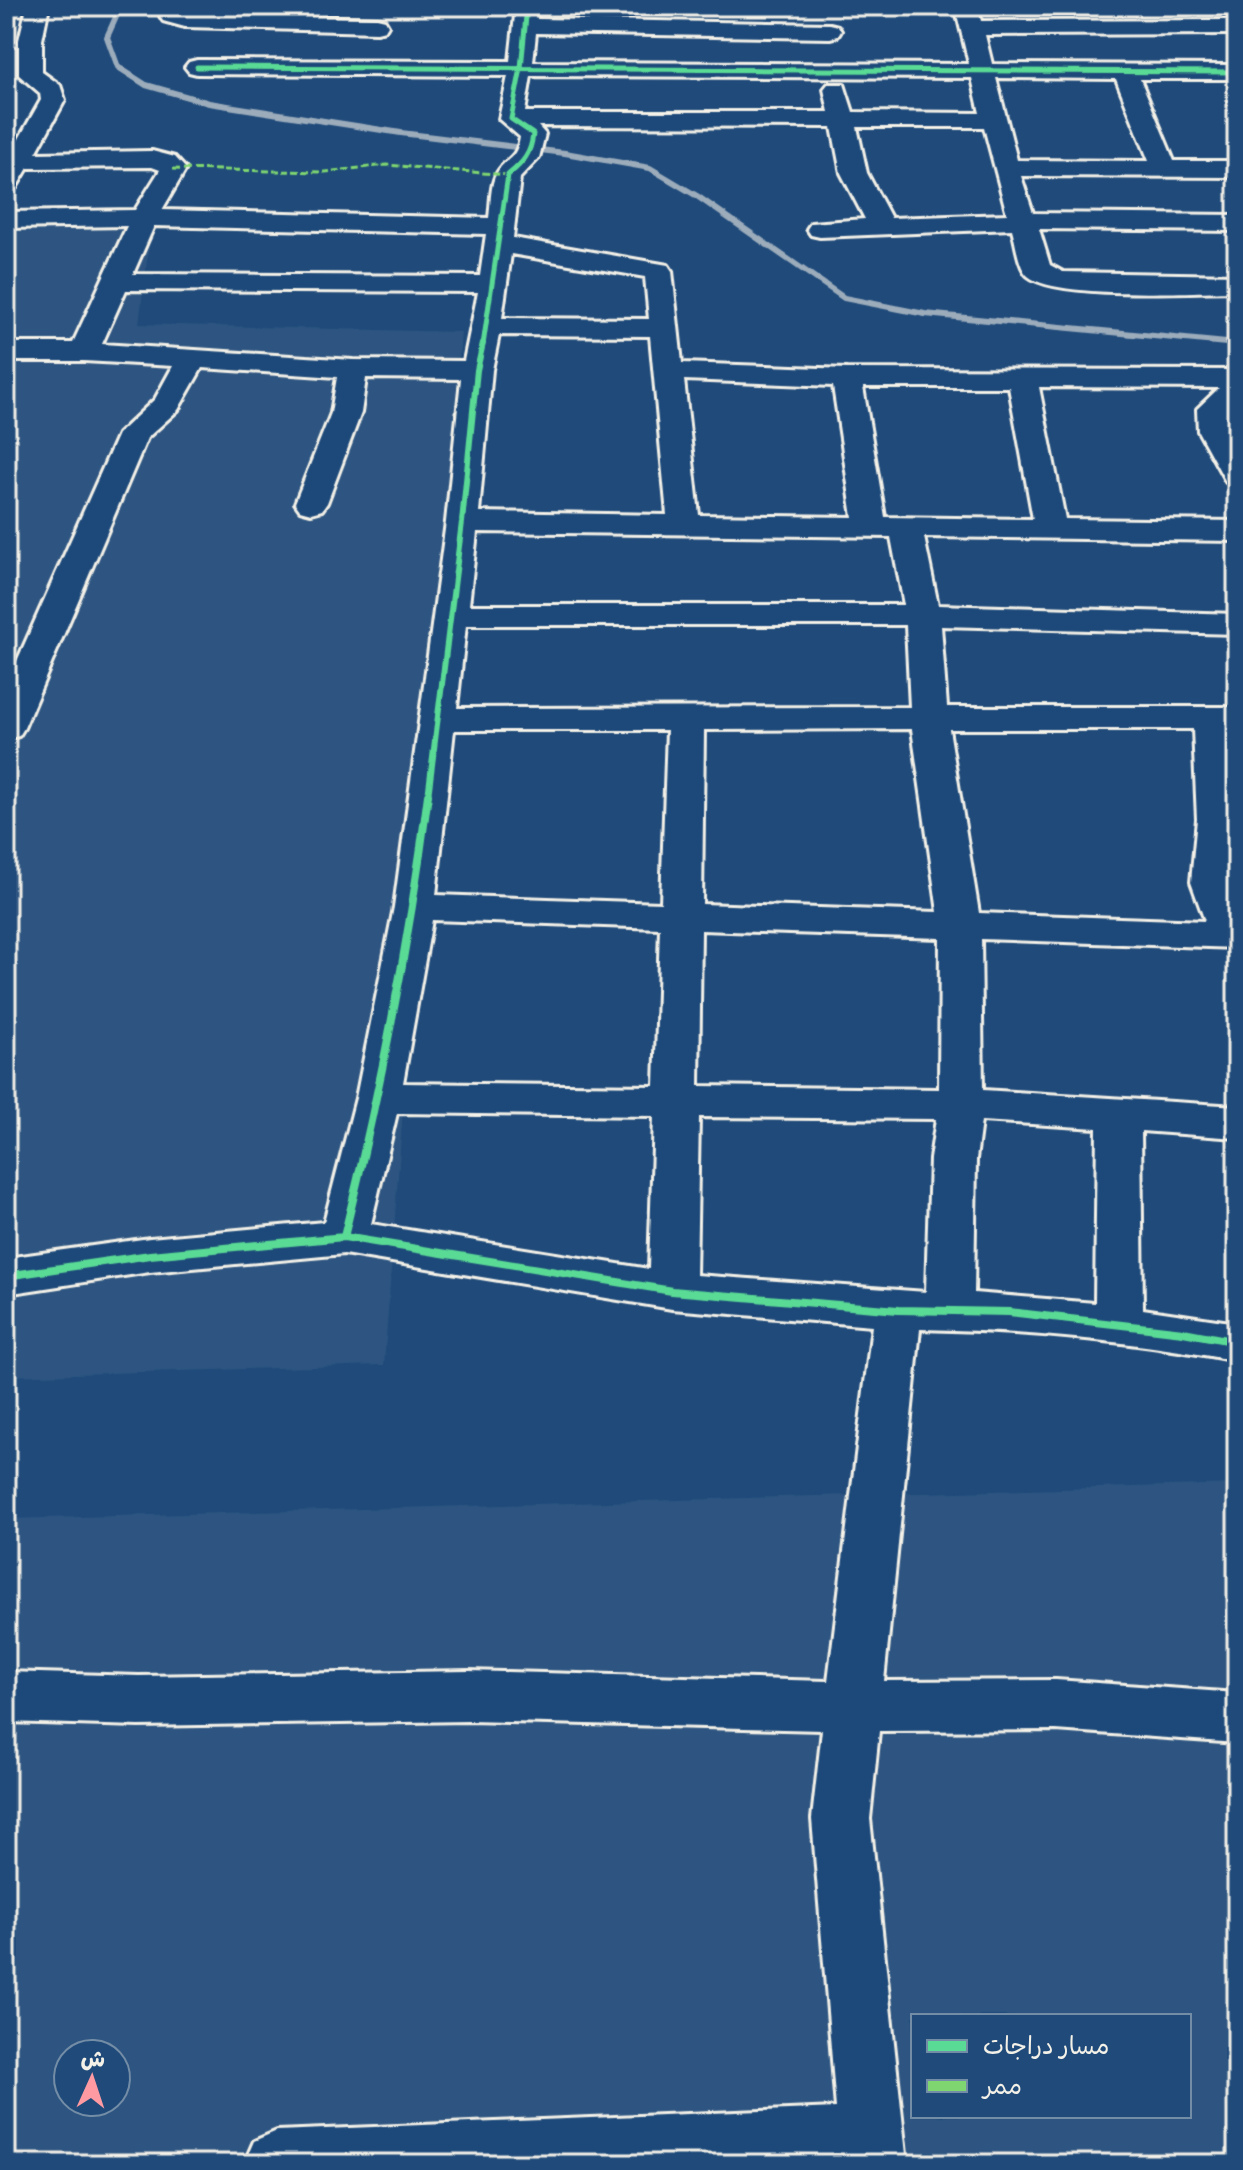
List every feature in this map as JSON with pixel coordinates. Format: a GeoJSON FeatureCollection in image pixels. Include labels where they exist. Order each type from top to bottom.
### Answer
{"type":"FeatureCollection","features":[{"type":"Feature","properties":{"kind":"street"},"geometry":{"type":"LineString","coordinates":[[176,6],[171,16],[174,18],[247,14],[380,15],[363,67]]}},
{"type":"Feature","properties":{"kind":"street"},"geometry":{"type":"LineString","coordinates":[[828,6],[832,70],[854,173],[882,226]]}},
{"type":"Feature","properties":{"kind":"street"},"geometry":{"type":"LineString","coordinates":[[6,23],[35,14]]}},
{"type":"Feature","properties":{"kind":"street"},"geometry":{"type":"LineString","coordinates":[[6,185],[14,161],[45,115],[54,95],[48,86],[18,67],[35,14]]}},
{"type":"Feature","properties":{"kind":"street"},"geometry":{"type":"LineString","coordinates":[[511,119],[521,68],[526,16],[662,16],[830,31]]}},
{"type":"Feature","properties":{"kind":"street"},"geometry":{"type":"LineString","coordinates":[[1230,25],[970,17],[1006,168],[1038,270],[1056,279],[1079,282],[1237,283]]}},
{"type":"Feature","properties":{"kind":"street"},"geometry":{"type":"LineString","coordinates":[[197,67],[832,70],[985,74],[1237,72]]}},
{"type":"Feature","properties":{"kind":"street"},"geometry":{"type":"LineString","coordinates":[[1125,72],[1165,169]]}},
{"type":"Feature","properties":{"kind":"street"},"geometry":{"type":"LineString","coordinates":[[19,114],[45,115]]}},
{"type":"Feature","properties":{"kind":"street"},"geometry":{"type":"LineString","coordinates":[[511,119],[995,120]]}},
{"type":"Feature","properties":{"kind":"street"},"geometry":{"type":"LineString","coordinates":[[344,1237],[378,1098],[414,907],[462,522],[477,370],[487,326],[508,175],[528,160],[532,149],[533,134],[511,119]]}},
{"type":"Feature","properties":{"kind":"street"},"geometry":{"type":"LineString","coordinates":[[14,161],[152,159],[166,162],[173,169],[144,218],[84,352]]}},
{"type":"Feature","properties":{"kind":"street"},"geometry":{"type":"LineString","coordinates":[[1006,168],[1237,169]]}},
{"type":"Feature","properties":{"kind":"street"},"geometry":{"type":"LineString","coordinates":[[6,220],[144,218],[498,234],[658,271],[684,525]]}},
{"type":"Feature","properties":{"kind":"street"},"geometry":{"type":"LineString","coordinates":[[820,229],[1023,221],[1237,223]]}},
{"type":"Feature","properties":{"kind":"street"},"geometry":{"type":"LineString","coordinates":[[115,282],[493,284]]}},
{"type":"Feature","properties":{"kind":"street"},"geometry":{"type":"LineString","coordinates":[[487,326],[665,328]]}},
{"type":"Feature","properties":{"kind":"street"},"geometry":{"type":"LineString","coordinates":[[6,352],[84,352],[353,369],[477,370]]}},
{"type":"Feature","properties":{"kind":"street"},"geometry":{"type":"LineString","coordinates":[[6,728],[133,434],[167,404],[191,361]]}},
{"type":"Feature","properties":{"kind":"street"},"geometry":{"type":"LineString","coordinates":[[311,503],[346,413],[353,369]]}},
{"type":"Feature","properties":{"kind":"street"},"geometry":{"type":"LineString","coordinates":[[669,371],[847,378],[1237,379]]}},
{"type":"Feature","properties":{"kind":"street"},"geometry":{"type":"LineString","coordinates":[[847,378],[871,529]]}},
{"type":"Feature","properties":{"kind":"street"},"geometry":{"type":"LineString","coordinates":[[1023,380],[1051,530]]}},
{"type":"Feature","properties":{"kind":"street"},"geometry":{"type":"LineString","coordinates":[[1237,388],[1212,409],[1213,431],[1237,475]]}},
{"type":"Feature","properties":{"kind":"street"},"geometry":{"type":"LineString","coordinates":[[462,522],[1237,531]]}},
{"type":"Feature","properties":{"kind":"street"},"geometry":{"type":"LineString","coordinates":[[277,2164],[873,2152],[841,1819],[853,1706],[961,1104],[960,924],[929,718],[923,615],[906,529]]}},
{"type":"Feature","properties":{"kind":"street"},"geometry":{"type":"LineString","coordinates":[[451,615],[923,615],[1237,624]]}},
{"type":"Feature","properties":{"kind":"street"},"geometry":{"type":"LineString","coordinates":[[414,907],[1233,935],[1211,882],[1224,718],[438,719]]}},
{"type":"Feature","properties":{"kind":"street"},"geometry":{"type":"LineString","coordinates":[[672,1291],[686,719]]}},
{"type":"Feature","properties":{"kind":"street"},"geometry":{"type":"LineString","coordinates":[[378,1098],[961,1104],[1237,1122]]}},
{"type":"Feature","properties":{"kind":"street"},"geometry":{"type":"LineString","coordinates":[[1119,1116],[1119,1325]]}},
{"type":"Feature","properties":{"kind":"street"},"geometry":{"type":"LineString","coordinates":[[6,1276],[150,1255],[344,1237],[672,1291],[924,1310],[1009,1312],[1237,1342]]}},
{"type":"Feature","properties":{"kind":"street"},"geometry":{"type":"LineString","coordinates":[[6,1697],[139,1701],[469,1696],[853,1706],[1056,1705],[1237,1718]]}},
{"type":"Feature","properties":{"kind":"shaded area"},"geometry":{"type":"Polygon","coordinates":[[[153,214],[139,324],[461,332],[384,1365],[6,1376],[6,216],[153,214]]]}},
{"type":"Feature","properties":{"kind":"shaded area"},"geometry":{"type":"Polygon","coordinates":[[[1237,1484],[1237,2164],[6,2164],[6,1519],[1237,1484]]]}},
{"type":"Feature","properties":{"kind":"waterway"},"geometry":{"type":"LineString","coordinates":[[121,6],[107,37],[118,67],[146,85],[209,103],[401,133],[565,153],[650,168],[697,196],[844,298],[925,314],[1237,344],[1229,343]]}},
{"type":"Feature","properties":{"kind":"marked path"},"geometry":{"type":"LineString","coordinates":[[173,169],[325,172],[386,165],[508,175]]}},
{"type":"Feature","properties":{"kind":"cycle path"},"geometry":{"type":"LineString","coordinates":[[344,1237],[378,1098],[414,907],[462,522],[477,370],[487,326],[508,175],[526,158],[532,142],[533,134],[511,119],[521,68],[527,6]]}},
{"type":"Feature","properties":{"kind":"cycle path"},"geometry":{"type":"LineString","coordinates":[[197,67],[1237,72]]}},
{"type":"Feature","properties":{"kind":"cycle path"},"geometry":{"type":"LineString","coordinates":[[6,1276],[150,1255],[344,1237],[672,1291],[898,1310],[1009,1312],[1183,1332],[1237,1342]]}}]}
